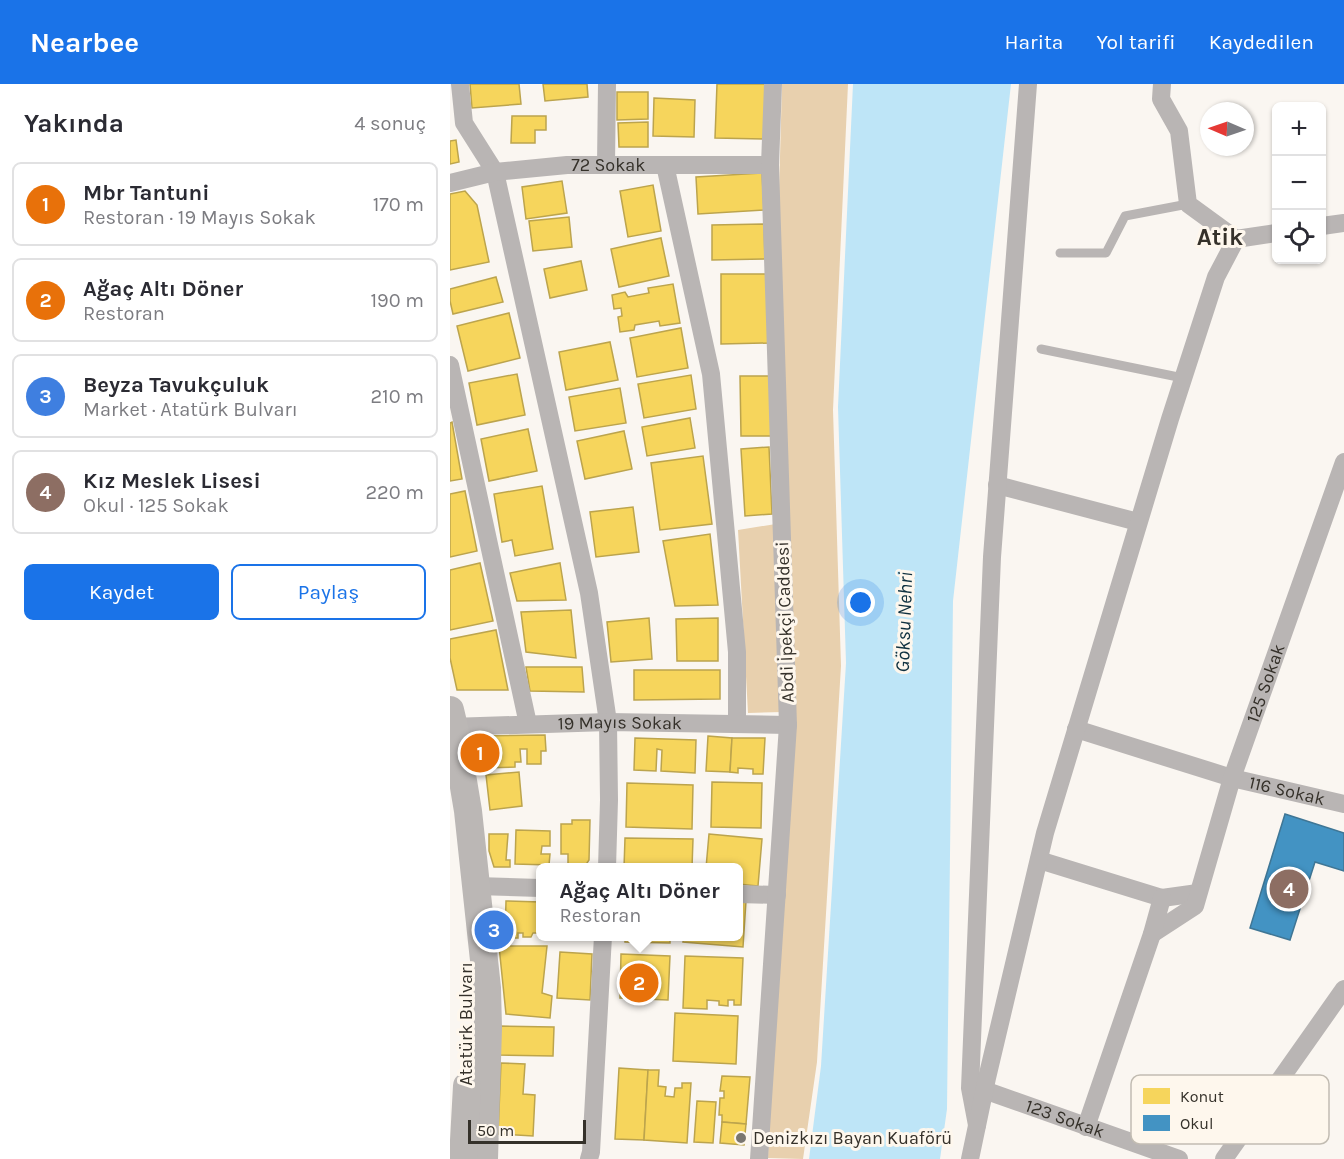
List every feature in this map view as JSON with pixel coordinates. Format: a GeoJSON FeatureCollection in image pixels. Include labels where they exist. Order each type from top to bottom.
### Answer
{"type":"FeatureCollection","features":[{"type":"Feature","properties":{"kind":"main road"},"geometry":{"type":"LineString","coordinates":[[451,721],[468,811],[488,1008],[484,1159]]}},
{"type":"Feature","properties":{"kind":"main road","name":"Atatürk Bulvarı"},"geometry":{"type":"LineString","coordinates":[[450,818],[467,962],[469,1032],[463,1159]]}},
{"type":"Feature","properties":{"kind":"street"},"geometry":{"type":"LineString","coordinates":[[460,84],[464,123],[495,172],[589,593],[609,722],[607,863]]}},
{"type":"Feature","properties":{"kind":"street"},"geometry":{"type":"LineString","coordinates":[[606,165],[607,84]]}},
{"type":"Feature","properties":{"kind":"street","name":"Abdi İpekçi Caddesi"},"geometry":{"type":"LineString","coordinates":[[759,1159],[788,725],[770,165],[773,84]]}},
{"type":"Feature","properties":{"kind":"street"},"geometry":{"type":"LineString","coordinates":[[977,1125],[970,1088],[992,557],[1028,84]]}},
{"type":"Feature","properties":{"kind":"street"},"geometry":{"type":"LineString","coordinates":[[1162,84],[1161,99],[1179,131],[1188,204],[1236,239],[1272,234]]}},
{"type":"Feature","properties":{"kind":"street","name":"72 Sokak"},"geometry":{"type":"LineString","coordinates":[[450,183],[495,172],[567,165],[770,165]]}},
{"type":"Feature","properties":{"kind":"street"},"geometry":{"type":"LineString","coordinates":[[665,165],[711,374],[737,652],[737,724]]}},
{"type":"Feature","properties":{"kind":"street"},"geometry":{"type":"LineString","coordinates":[[1326,225],[1344,223]]}},
{"type":"Feature","properties":{"kind":"street"},"geometry":{"type":"LineString","coordinates":[[970,1159],[984,1090],[1045,833],[1183,378],[1216,277],[1236,239]]}},
{"type":"Feature","properties":{"kind":"street"},"geometry":{"type":"LineString","coordinates":[[450,365],[528,724]]}},
{"type":"Feature","properties":{"kind":"street","name":"125 Sokak"},"geometry":{"type":"LineString","coordinates":[[1197,900],[1232,778],[1344,462]]}},
{"type":"Feature","properties":{"kind":"street"},"geometry":{"type":"LineString","coordinates":[[997,485],[1138,522]]}},
{"type":"Feature","properties":{"kind":"street","name":"19 Mayıs Sokak"},"geometry":{"type":"LineString","coordinates":[[451,721],[528,724],[609,722],[788,725]]}},
{"type":"Feature","properties":{"kind":"street","name":"116 Sokak"},"geometry":{"type":"LineString","coordinates":[[1076,729],[1232,778],[1344,804]]}},
{"type":"Feature","properties":{"kind":"street"},"geometry":{"type":"LineString","coordinates":[[1038,860],[1162,898],[1197,900]]}},
{"type":"Feature","properties":{"kind":"street"},"geometry":{"type":"LineString","coordinates":[[476,886],[536,888]]}},
{"type":"Feature","properties":{"kind":"street"},"geometry":{"type":"LineString","coordinates":[[743,894],[777,895]]}},
{"type":"Feature","properties":{"kind":"street"},"geometry":{"type":"LineString","coordinates":[[1086,1126],[1152,934],[1162,898]]}},
{"type":"Feature","properties":{"kind":"street"},"geometry":{"type":"LineString","coordinates":[[1152,934],[1197,900]]}},
{"type":"Feature","properties":{"kind":"street"},"geometry":{"type":"LineString","coordinates":[[589,1159],[603,941]]}},
{"type":"Feature","properties":{"kind":"street"},"geometry":{"type":"LineString","coordinates":[[1285,1075],[1342,996]]}},
{"type":"Feature","properties":{"kind":"street","name":"123 Sokak"},"geometry":{"type":"LineString","coordinates":[[984,1090],[1131,1142]]}},
{"type":"Feature","properties":{"kind":"street","name":"123 Sokak"},"geometry":{"type":"LineString","coordinates":[[1137,1144],[1179,1159]]}},
{"type":"Feature","properties":{"kind":"street"},"geometry":{"type":"LineString","coordinates":[[1224,1159],[1235,1144]]}},
{"type":"Feature","properties":{"kind":"lane"},"geometry":{"type":"LineString","coordinates":[[1060,253],[1106,253],[1125,216],[1188,204]]}},
{"type":"Feature","properties":{"kind":"lane"},"geometry":{"type":"LineString","coordinates":[[1041,349],[1183,378]]}},
{"type":"Feature","properties":{"kind":"shaded area"},"geometry":{"type":"Polygon","coordinates":[[[782,84],[848,84],[833,410],[841,666],[817,1062],[803,1159],[768,1158],[783,712],[748,713],[738,530],[788,522],[778,229],[782,84]]]}},
{"type":"Feature","properties":{"kind":"water","name":"Göksu Nehri"},"geometry":{"type":"Polygon","coordinates":[[[853,84],[1011,84],[953,601],[947,1109],[940,1159],[809,1159],[821,1066],[846,663],[838,407],[853,84]]]}},
{"type":"Feature","properties":{"kind":"building: Konut"},"geometry":{"type":"Polygon","coordinates":[[[470,84],[519,84],[521,104],[472,108],[470,84]]]}},
{"type":"Feature","properties":{"kind":"building: Konut"},"geometry":{"type":"Polygon","coordinates":[[[543,84],[587,84],[588,97],[545,101],[543,84]]]}},
{"type":"Feature","properties":{"kind":"building: Konut"},"geometry":{"type":"Polygon","coordinates":[[[717,84],[767,84],[765,139],[715,138],[717,84]]]}},
{"type":"Feature","properties":{"kind":"building: Konut"},"geometry":{"type":"Polygon","coordinates":[[[617,92],[648,92],[648,119],[617,120],[617,92]]]}},
{"type":"Feature","properties":{"kind":"building: Konut"},"geometry":{"type":"Polygon","coordinates":[[[654,98],[695,100],[694,137],[653,136],[654,98]]]}},
{"type":"Feature","properties":{"kind":"building: Konut"},"geometry":{"type":"Polygon","coordinates":[[[512,116],[546,116],[546,130],[535,130],[535,143],[511,143],[512,116]]]}},
{"type":"Feature","properties":{"kind":"building: Konut"},"geometry":{"type":"Polygon","coordinates":[[[648,122],[648,147],[619,147],[618,123],[648,122]]]}},
{"type":"Feature","properties":{"kind":"building: Konut"},"geometry":{"type":"Polygon","coordinates":[[[456,140],[459,162],[450,164],[450,141],[456,140]]]}},
{"type":"Feature","properties":{"kind":"building: Konut"},"geometry":{"type":"Polygon","coordinates":[[[762,173],[764,210],[698,214],[696,177],[762,173]]]}},
{"type":"Feature","properties":{"kind":"building: Konut"},"geometry":{"type":"Polygon","coordinates":[[[562,181],[567,213],[526,219],[522,187],[562,181]]]}},
{"type":"Feature","properties":{"kind":"building: Konut"},"geometry":{"type":"Polygon","coordinates":[[[653,185],[661,231],[628,237],[620,191],[653,185]]]}},
{"type":"Feature","properties":{"kind":"building: Konut"},"geometry":{"type":"Polygon","coordinates":[[[465,191],[477,205],[489,262],[450,270],[450,194],[465,191]]]}},
{"type":"Feature","properties":{"kind":"building: Konut"},"geometry":{"type":"Polygon","coordinates":[[[569,217],[572,247],[533,251],[529,221],[569,217]]]}},
{"type":"Feature","properties":{"kind":"building: Konut"},"geometry":{"type":"Polygon","coordinates":[[[764,224],[765,259],[712,260],[712,225],[764,224]]]}},
{"type":"Feature","properties":{"kind":"building: Konut"},"geometry":{"type":"Polygon","coordinates":[[[661,238],[669,276],[619,287],[611,249],[661,238]]]}},
{"type":"Feature","properties":{"kind":"building: Konut"},"geometry":{"type":"Polygon","coordinates":[[[581,261],[587,290],[550,298],[544,269],[581,261]]]}},
{"type":"Feature","properties":{"kind":"building: Konut"},"geometry":{"type":"Polygon","coordinates":[[[721,274],[768,274],[769,343],[721,344],[721,274]]]}},
{"type":"Feature","properties":{"kind":"building: Konut"},"geometry":{"type":"Polygon","coordinates":[[[496,277],[503,302],[453,314],[450,289],[496,277]]]}},
{"type":"Feature","properties":{"kind":"building: Konut"},"geometry":{"type":"Polygon","coordinates":[[[673,284],[680,323],[660,326],[659,321],[635,325],[634,330],[620,332],[618,317],[622,316],[621,308],[614,309],[612,295],[625,292],[628,297],[649,293],[648,288],[673,284]]]}},
{"type":"Feature","properties":{"kind":"building: Konut"},"geometry":{"type":"Polygon","coordinates":[[[509,313],[520,358],[468,371],[457,326],[509,313]]]}},
{"type":"Feature","properties":{"kind":"building: Konut"},"geometry":{"type":"Polygon","coordinates":[[[681,328],[688,368],[637,377],[630,338],[681,328]]]}},
{"type":"Feature","properties":{"kind":"building: Konut"},"geometry":{"type":"Polygon","coordinates":[[[610,342],[618,380],[566,390],[559,352],[610,342]]]}},
{"type":"Feature","properties":{"kind":"building: Konut"},"geometry":{"type":"Polygon","coordinates":[[[517,374],[525,415],[477,425],[469,383],[517,374]]]}},
{"type":"Feature","properties":{"kind":"building: Konut"},"geometry":{"type":"Polygon","coordinates":[[[691,375],[696,409],[644,418],[638,384],[691,375]]]}},
{"type":"Feature","properties":{"kind":"building: Konut"},"geometry":{"type":"Polygon","coordinates":[[[740,376],[771,376],[771,436],[741,436],[740,376]]]}},
{"type":"Feature","properties":{"kind":"building: Konut"},"geometry":{"type":"Polygon","coordinates":[[[620,388],[626,423],[575,431],[569,397],[620,388]]]}},
{"type":"Feature","properties":{"kind":"building: Konut"},"geometry":{"type":"Polygon","coordinates":[[[690,418],[695,448],[647,456],[642,427],[690,418]]]}},
{"type":"Feature","properties":{"kind":"building: Konut"},"geometry":{"type":"Polygon","coordinates":[[[452,422],[462,479],[450,481],[450,423],[452,422]]]}},
{"type":"Feature","properties":{"kind":"building: Konut"},"geometry":{"type":"Polygon","coordinates":[[[528,429],[537,471],[489,481],[481,439],[528,429]]]}},
{"type":"Feature","properties":{"kind":"building: Konut"},"geometry":{"type":"Polygon","coordinates":[[[624,431],[632,469],[585,479],[577,441],[624,431]]]}},
{"type":"Feature","properties":{"kind":"building: Konut"},"geometry":{"type":"Polygon","coordinates":[[[769,447],[772,514],[745,516],[741,449],[769,447]]]}},
{"type":"Feature","properties":{"kind":"building: Konut"},"geometry":{"type":"Polygon","coordinates":[[[703,456],[712,524],[660,530],[651,463],[703,456]]]}},
{"type":"Feature","properties":{"kind":"building: Konut"},"geometry":{"type":"Polygon","coordinates":[[[542,486],[553,549],[515,556],[512,540],[502,542],[494,494],[542,486]]]}},
{"type":"Feature","properties":{"kind":"building: Konut"},"geometry":{"type":"Polygon","coordinates":[[[465,491],[477,551],[450,557],[450,494],[465,491]]]}},
{"type":"Feature","properties":{"kind":"building: Konut"},"geometry":{"type":"Polygon","coordinates":[[[633,507],[639,552],[596,557],[590,512],[633,507]]]}},
{"type":"Feature","properties":{"kind":"building: Konut"},"geometry":{"type":"Polygon","coordinates":[[[710,534],[718,605],[675,606],[663,541],[710,534]]]}},
{"type":"Feature","properties":{"kind":"building: Konut"},"geometry":{"type":"Polygon","coordinates":[[[480,563],[493,621],[450,630],[450,570],[480,563]]]}},
{"type":"Feature","properties":{"kind":"building: Konut"},"geometry":{"type":"Polygon","coordinates":[[[560,563],[566,600],[517,601],[510,573],[560,563]]]}},
{"type":"Feature","properties":{"kind":"building: Konut"},"geometry":{"type":"Polygon","coordinates":[[[571,610],[576,658],[526,652],[521,612],[571,610]]]}},
{"type":"Feature","properties":{"kind":"building: Konut"},"geometry":{"type":"Polygon","coordinates":[[[649,618],[652,659],[611,662],[607,622],[649,618]]]}},
{"type":"Feature","properties":{"kind":"building: Konut"},"geometry":{"type":"Polygon","coordinates":[[[718,618],[718,661],[677,661],[676,619],[718,618]]]}},
{"type":"Feature","properties":{"kind":"building: Konut"},"geometry":{"type":"Polygon","coordinates":[[[496,630],[508,690],[457,690],[450,658],[450,639],[496,630]]]}},
{"type":"Feature","properties":{"kind":"building: Konut"},"geometry":{"type":"Polygon","coordinates":[[[526,667],[582,667],[584,692],[530,691],[526,667]]]}},
{"type":"Feature","properties":{"kind":"building: Konut"},"geometry":{"type":"Polygon","coordinates":[[[634,670],[720,670],[720,699],[634,700],[634,670]]]}},
{"type":"Feature","properties":{"kind":"building: Konut"},"geometry":{"type":"Polygon","coordinates":[[[545,735],[546,751],[541,751],[541,764],[527,764],[527,749],[520,749],[521,762],[515,762],[515,767],[482,768],[482,736],[545,735]]]}},
{"type":"Feature","properties":{"kind":"building: Konut"},"geometry":{"type":"Polygon","coordinates":[[[708,736],[732,738],[730,772],[706,771],[708,736]]]}},
{"type":"Feature","properties":{"kind":"building: Konut"},"geometry":{"type":"Polygon","coordinates":[[[635,738],[696,740],[695,773],[661,771],[662,750],[657,749],[656,771],[634,770],[635,738]]]}},
{"type":"Feature","properties":{"kind":"building: Konut"},"geometry":{"type":"Polygon","coordinates":[[[732,738],[765,738],[763,774],[753,774],[753,769],[738,768],[738,773],[730,772],[732,738]]]}},
{"type":"Feature","properties":{"kind":"building: Konut"},"geometry":{"type":"Polygon","coordinates":[[[519,772],[522,806],[490,810],[486,775],[519,772]]]}},
{"type":"Feature","properties":{"kind":"building: Konut"},"geometry":{"type":"Polygon","coordinates":[[[712,782],[762,783],[761,828],[711,827],[712,782]]]}},
{"type":"Feature","properties":{"kind":"building: Konut"},"geometry":{"type":"Polygon","coordinates":[[[627,783],[693,785],[692,829],[626,827],[627,783]]]}},
{"type":"Feature","properties":{"kind":"building: Konut"},"geometry":{"type":"Polygon","coordinates":[[[572,820],[590,820],[587,863],[568,863],[568,854],[561,854],[561,824],[572,824],[572,820]]]}},
{"type":"Feature","properties":{"kind":"building: Konut"},"geometry":{"type":"Polygon","coordinates":[[[516,830],[550,831],[550,846],[542,846],[541,854],[550,854],[549,863],[515,864],[516,830]]]}},
{"type":"Feature","properties":{"kind":"building: Konut"},"geometry":{"type":"Polygon","coordinates":[[[489,834],[508,834],[506,860],[510,860],[510,867],[494,867],[489,851],[489,834]]]}},
{"type":"Feature","properties":{"kind":"building: Konut"},"geometry":{"type":"Polygon","coordinates":[[[709,834],[762,839],[758,886],[743,884],[743,863],[706,863],[709,834]]]}},
{"type":"Feature","properties":{"kind":"building: Konut"},"geometry":{"type":"Polygon","coordinates":[[[625,838],[693,839],[692,863],[624,863],[625,838]]]}},
{"type":"Feature","properties":{"kind":"building: Konut"},"geometry":{"type":"Polygon","coordinates":[[[506,901],[536,902],[536,933],[533,933],[531,937],[523,937],[523,933],[518,933],[518,938],[505,938],[506,901]]]}},
{"type":"Feature","properties":{"kind":"building: Konut"},"geometry":{"type":"Polygon","coordinates":[[[743,901],[746,901],[743,947],[683,942],[743,941],[743,901]]]}},
{"type":"Feature","properties":{"kind":"building: Konut"},"geometry":{"type":"Polygon","coordinates":[[[670,941],[670,943],[625,942],[670,941]]]}},
{"type":"Feature","properties":{"kind":"building: Konut"},"geometry":{"type":"Polygon","coordinates":[[[499,946],[547,946],[542,993],[552,996],[550,1018],[506,1014],[499,946]]]}},
{"type":"Feature","properties":{"kind":"building: Konut"},"geometry":{"type":"Polygon","coordinates":[[[560,952],[592,954],[590,1000],[557,998],[560,952]]]}},
{"type":"Feature","properties":{"kind":"building: Konut"},"geometry":{"type":"Polygon","coordinates":[[[621,954],[670,956],[668,1000],[620,998],[621,954]]]}},
{"type":"Feature","properties":{"kind":"building: Konut"},"geometry":{"type":"Polygon","coordinates":[[[685,956],[743,958],[741,1005],[734,1005],[734,1000],[728,1000],[728,1006],[719,1005],[719,1001],[707,1000],[707,1009],[683,1008],[685,956]]]}},
{"type":"Feature","properties":{"kind":"building: Konut"},"geometry":{"type":"Polygon","coordinates":[[[675,1013],[738,1016],[736,1064],[673,1061],[675,1013]]]}},
{"type":"Feature","properties":{"kind":"building: Konut"},"geometry":{"type":"Polygon","coordinates":[[[500,1026],[554,1027],[553,1056],[499,1055],[500,1026]]]}},
{"type":"Feature","properties":{"kind":"building: Konut"},"geometry":{"type":"Polygon","coordinates":[[[501,1063],[525,1064],[523,1094],[535,1095],[533,1136],[498,1134],[501,1063]]]}},
{"type":"Feature","properties":{"kind":"building: Konut"},"geometry":{"type":"Polygon","coordinates":[[[619,1068],[648,1070],[644,1140],[615,1139],[619,1068]]]}},
{"type":"Feature","properties":{"kind":"building: Konut"},"geometry":{"type":"Polygon","coordinates":[[[648,1070],[659,1070],[658,1086],[666,1087],[665,1096],[674,1097],[675,1088],[682,1088],[682,1083],[691,1083],[687,1143],[644,1140],[648,1070]]]}},
{"type":"Feature","properties":{"kind":"building: Konut"},"geometry":{"type":"Polygon","coordinates":[[[722,1076],[750,1077],[746,1124],[722,1122],[722,1115],[719,1115],[720,1098],[724,1098],[724,1091],[720,1091],[722,1076]]]}},
{"type":"Feature","properties":{"kind":"building: Konut"},"geometry":{"type":"Polygon","coordinates":[[[697,1101],[716,1102],[713,1143],[694,1142],[697,1101]]]}},
{"type":"Feature","properties":{"kind":"building: Konut"},"geometry":{"type":"Polygon","coordinates":[[[722,1122],[746,1124],[744,1145],[720,1143],[722,1122]]]}},
{"type":"Feature","properties":{"kind":"building: Okul"},"geometry":{"type":"Polygon","coordinates":[[[1285,814],[1344,833],[1344,871],[1315,862],[1290,940],[1250,928],[1285,814]]]}},
{"type":"Feature","properties":{"kind":"place","name":"Mbr Tantuni"},"geometry":{"type":"Point","coordinates":[480,753]}},
{"type":"Feature","properties":{"kind":"place","name":"Kız Meslek Lisesi"},"geometry":{"type":"Point","coordinates":[1289,889]}},
{"type":"Feature","properties":{"kind":"place","name":"Beyza Tavukçuluk"},"geometry":{"type":"Point","coordinates":[494,930]}},
{"type":"Feature","properties":{"kind":"place","name":"Ağaç Altı Döner"},"geometry":{"type":"Point","coordinates":[639,983]}},
{"type":"Feature","properties":{"kind":"place","name":"Denizkızı Bayan Kuaförü"},"geometry":{"type":"Point","coordinates":[741,1138]}},
{"type":"Feature","properties":{"kind":"district","name":"Atik"},"geometry":{"type":"Point","coordinates":[1220,237]}}]}
